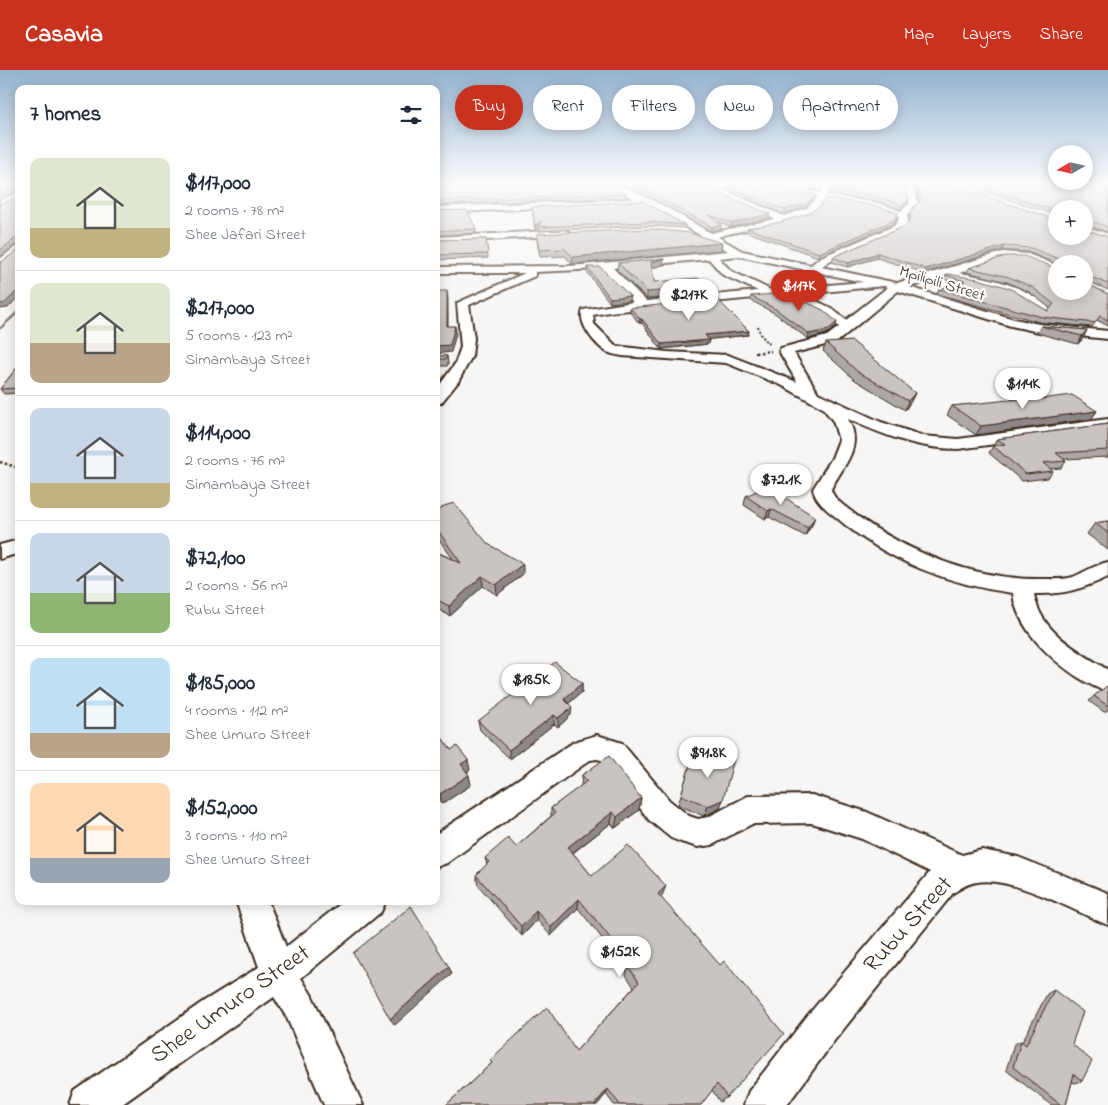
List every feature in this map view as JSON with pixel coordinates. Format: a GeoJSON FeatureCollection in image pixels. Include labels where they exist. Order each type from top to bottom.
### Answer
{"type":"FeatureCollection","features":[{"type":"Feature","properties":{"kind":"street","name":"Mpilipili Street"},"geometry":{"type":"LineString","coordinates":[[698,231],[739,253],[890,285],[1011,322],[1038,328],[1108,335]]}},
{"type":"Feature","properties":{"kind":"street"},"geometry":{"type":"LineString","coordinates":[[682,233],[711,239],[715,234],[728,231]]}},
{"type":"Feature","properties":{"kind":"street"},"geometry":{"type":"LineString","coordinates":[[813,268],[825,259],[889,231]]}},
{"type":"Feature","properties":{"kind":"street"},"geometry":{"type":"LineString","coordinates":[[440,240],[577,232]]}},
{"type":"Feature","properties":{"kind":"street"},"geometry":{"type":"LineString","coordinates":[[1093,232],[1108,237]]}},
{"type":"Feature","properties":{"kind":"street"},"geometry":{"type":"LineString","coordinates":[[0,264],[15,251]]}},
{"type":"Feature","properties":{"kind":"street"},"geometry":{"type":"LineString","coordinates":[[440,270],[536,270],[713,257],[739,253]]}},
{"type":"Feature","properties":{"kind":"street"},"geometry":{"type":"LineString","coordinates":[[1048,265],[1032,258],[1016,254],[1003,255],[945,274],[890,285],[770,292],[644,305],[587,313],[588,324],[604,342],[617,351],[728,359],[786,382],[820,401],[875,425],[920,440],[942,444],[1108,424]]}},
{"type":"Feature","properties":{"kind":"street"},"geometry":{"type":"LineString","coordinates":[[713,257],[728,273],[770,292]]}},
{"type":"Feature","properties":{"kind":"street"},"geometry":{"type":"LineString","coordinates":[[603,266],[619,279],[628,294],[644,305]]}},
{"type":"Feature","properties":{"kind":"street"},"geometry":{"type":"LineString","coordinates":[[440,395],[457,376],[464,358],[468,339],[463,303],[516,282],[536,270]]}},
{"type":"Feature","properties":{"kind":"street"},"geometry":{"type":"LineString","coordinates":[[945,274],[1008,287],[1028,297],[1044,310]]}},
{"type":"Feature","properties":{"kind":"street"},"geometry":{"type":"LineString","coordinates":[[890,285],[832,339],[786,351],[788,358],[820,401],[847,428],[844,454],[822,489],[828,500],[847,517],[886,544],[938,570],[991,583],[1050,587],[1072,584],[1108,569]]}},
{"type":"Feature","properties":{"kind":"street"},"geometry":{"type":"LineString","coordinates":[[785,291],[837,316],[846,328]]}},
{"type":"Feature","properties":{"kind":"street"},"geometry":{"type":"LineString","coordinates":[[446,358],[464,358]]}},
{"type":"Feature","properties":{"kind":"street"},"geometry":{"type":"LineString","coordinates":[[1022,585],[1027,611],[1038,629],[1058,647],[1108,682]]}},
{"type":"Feature","properties":{"kind":"street"},"geometry":{"type":"LineString","coordinates":[[440,849],[583,750],[596,747],[613,751],[659,810],[681,828],[698,833],[712,831],[748,810],[812,809],[866,826],[960,870]]}},
{"type":"Feature","properties":{"kind":"street","name":"Rubu Street"},"geometry":{"type":"LineString","coordinates":[[763,1105],[821,1028],[942,882],[960,870],[987,866],[1013,872],[1061,888],[1108,909]]}},
{"type":"Feature","properties":{"kind":"street"},"geometry":{"type":"LineString","coordinates":[[253,905],[279,974],[299,1006],[344,1105]]}},
{"type":"Feature","properties":{"kind":"street","name":"Shee Umuro Street"},"geometry":{"type":"LineString","coordinates":[[89,1105],[216,1014],[279,974],[365,905]]}},
{"type":"Feature","properties":{"kind":"path"},"geometry":{"type":"LineString","coordinates":[[758,326],[760,334],[771,345]]}},
{"type":"Feature","properties":{"kind":"path"},"geometry":{"type":"LineString","coordinates":[[0,462],[15,467]]}},
{"type":"Feature","properties":{"kind":"building"},"geometry":{"type":"Polygon","coordinates":[[[0,231],[15,231],[15,239],[0,250],[0,231]]]}},
{"type":"Feature","properties":{"kind":"building"},"geometry":{"type":"Polygon","coordinates":[[[673,231],[690,233],[722,243],[573,257],[565,249],[539,250],[537,234],[673,231]]]}},
{"type":"Feature","properties":{"kind":"building"},"geometry":{"type":"Polygon","coordinates":[[[757,231],[868,231],[819,253],[757,231]]]}},
{"type":"Feature","properties":{"kind":"building"},"geometry":{"type":"Polygon","coordinates":[[[893,231],[1048,231],[1048,245],[1093,245],[1093,232],[1108,237],[1108,284],[1093,278],[1093,255],[1049,255],[1031,248],[1004,246],[926,269],[878,253],[848,263],[833,257],[893,231]]]}},
{"type":"Feature","properties":{"kind":"building"},"geometry":{"type":"Polygon","coordinates":[[[486,239],[488,254],[440,255],[440,240],[486,239]]]}},
{"type":"Feature","properties":{"kind":"building"},"geometry":{"type":"Polygon","coordinates":[[[15,252],[15,293],[5,303],[0,304],[0,263],[15,252]]]}},
{"type":"Feature","properties":{"kind":"building"},"geometry":{"type":"Polygon","coordinates":[[[1006,256],[1024,256],[1048,265],[1048,299],[1032,287],[1009,277],[969,268],[1006,256]]]}},
{"type":"Feature","properties":{"kind":"building"},"geometry":{"type":"Polygon","coordinates":[[[664,259],[651,262],[654,282],[698,278],[707,287],[647,292],[618,263],[664,259]]]}},
{"type":"Feature","properties":{"kind":"building"},"geometry":{"type":"Polygon","coordinates":[[[587,267],[600,267],[630,296],[610,298],[587,267]]]}},
{"type":"Feature","properties":{"kind":"building"},"geometry":{"type":"Polygon","coordinates":[[[948,274],[978,279],[1009,288],[1048,311],[1054,304],[1049,300],[1093,300],[1093,287],[1108,294],[1108,320],[1100,316],[1095,323],[1042,317],[939,289],[965,281],[946,275],[948,274]]]}},
{"type":"Feature","properties":{"kind":"building"},"geometry":{"type":"Polygon","coordinates":[[[440,291],[447,291],[447,326],[455,326],[450,345],[440,346],[440,291]]]}},
{"type":"Feature","properties":{"kind":"building"},"geometry":{"type":"Polygon","coordinates":[[[787,293],[823,310],[837,322],[828,330],[809,334],[777,310],[751,296],[787,293]]]}},
{"type":"Feature","properties":{"kind":"building"},"geometry":{"type":"Polygon","coordinates":[[[717,299],[749,331],[705,335],[709,340],[661,344],[642,319],[630,308],[717,299]]]}},
{"type":"Feature","properties":{"kind":"building"},"geometry":{"type":"Polygon","coordinates":[[[1041,326],[1087,330],[1082,336],[1041,326]]]}},
{"type":"Feature","properties":{"kind":"building"},"geometry":{"type":"Polygon","coordinates":[[[852,341],[915,393],[908,401],[858,372],[826,343],[852,341]]]}},
{"type":"Feature","properties":{"kind":"building"},"geometry":{"type":"Polygon","coordinates":[[[440,356],[447,356],[446,359],[440,359],[440,356]]]}},
{"type":"Feature","properties":{"kind":"building"},"geometry":{"type":"Polygon","coordinates":[[[15,370],[15,388],[0,389],[15,370]]]}},
{"type":"Feature","properties":{"kind":"building"},"geometry":{"type":"Polygon","coordinates":[[[1072,395],[1097,411],[981,426],[952,406],[1037,397],[1040,399],[1072,395]]]}},
{"type":"Feature","properties":{"kind":"building"},"geometry":{"type":"Polygon","coordinates":[[[1108,424],[1108,450],[1056,453],[1066,461],[1043,463],[1053,471],[1026,474],[993,446],[1005,444],[997,439],[1108,424]]]}},
{"type":"Feature","properties":{"kind":"building"},"geometry":{"type":"Polygon","coordinates":[[[767,486],[815,517],[808,528],[771,509],[768,511],[746,496],[767,486]]]}},
{"type":"Feature","properties":{"kind":"building"},"geometry":{"type":"Polygon","coordinates":[[[454,503],[488,544],[523,564],[496,585],[482,576],[449,606],[440,601],[440,554],[461,563],[440,534],[440,510],[454,503]]]}},
{"type":"Feature","properties":{"kind":"building"},"geometry":{"type":"Polygon","coordinates":[[[1108,521],[1108,533],[1095,523],[1108,521]]]}},
{"type":"Feature","properties":{"kind":"building"},"geometry":{"type":"Polygon","coordinates":[[[555,662],[582,683],[564,699],[572,707],[558,718],[554,715],[509,750],[478,721],[555,662]]]}},
{"type":"Feature","properties":{"kind":"building"},"geometry":{"type":"Polygon","coordinates":[[[1108,686],[1108,706],[1094,696],[1108,686]]]}},
{"type":"Feature","properties":{"kind":"building"},"geometry":{"type":"Polygon","coordinates":[[[440,735],[451,750],[457,746],[468,760],[461,764],[469,775],[440,794],[440,735]]]}},
{"type":"Feature","properties":{"kind":"building"},"geometry":{"type":"Polygon","coordinates":[[[714,751],[734,759],[723,800],[708,806],[681,795],[693,755],[711,762],[714,751]]]}},
{"type":"Feature","properties":{"kind":"building"},"geometry":{"type":"Polygon","coordinates":[[[609,756],[641,798],[617,817],[613,812],[568,847],[592,876],[628,845],[666,886],[658,894],[720,965],[724,961],[784,1034],[727,1097],[717,1084],[701,1105],[620,1105],[608,1089],[594,1105],[446,1105],[492,1063],[490,1060],[547,1007],[576,1051],[639,982],[628,966],[631,964],[579,899],[551,927],[536,911],[521,926],[476,875],[489,862],[485,858],[508,838],[516,847],[555,813],[551,808],[587,781],[582,775],[609,756]]]}},
{"type":"Feature","properties":{"kind":"building"},"geometry":{"type":"Polygon","coordinates":[[[411,906],[449,967],[390,1019],[353,953],[411,906]]]}},
{"type":"Feature","properties":{"kind":"building"},"geometry":{"type":"Polygon","coordinates":[[[1054,990],[1083,1012],[1072,1044],[1092,1061],[1082,1081],[1074,1074],[1066,1105],[1061,1105],[1013,1067],[1021,1041],[1026,1045],[1054,990]]]}},
{"type":"Feature","properties":{"kind":"waterway"},"geometry":{"type":"LineString","coordinates":[[0,329],[15,315]]}}]}
